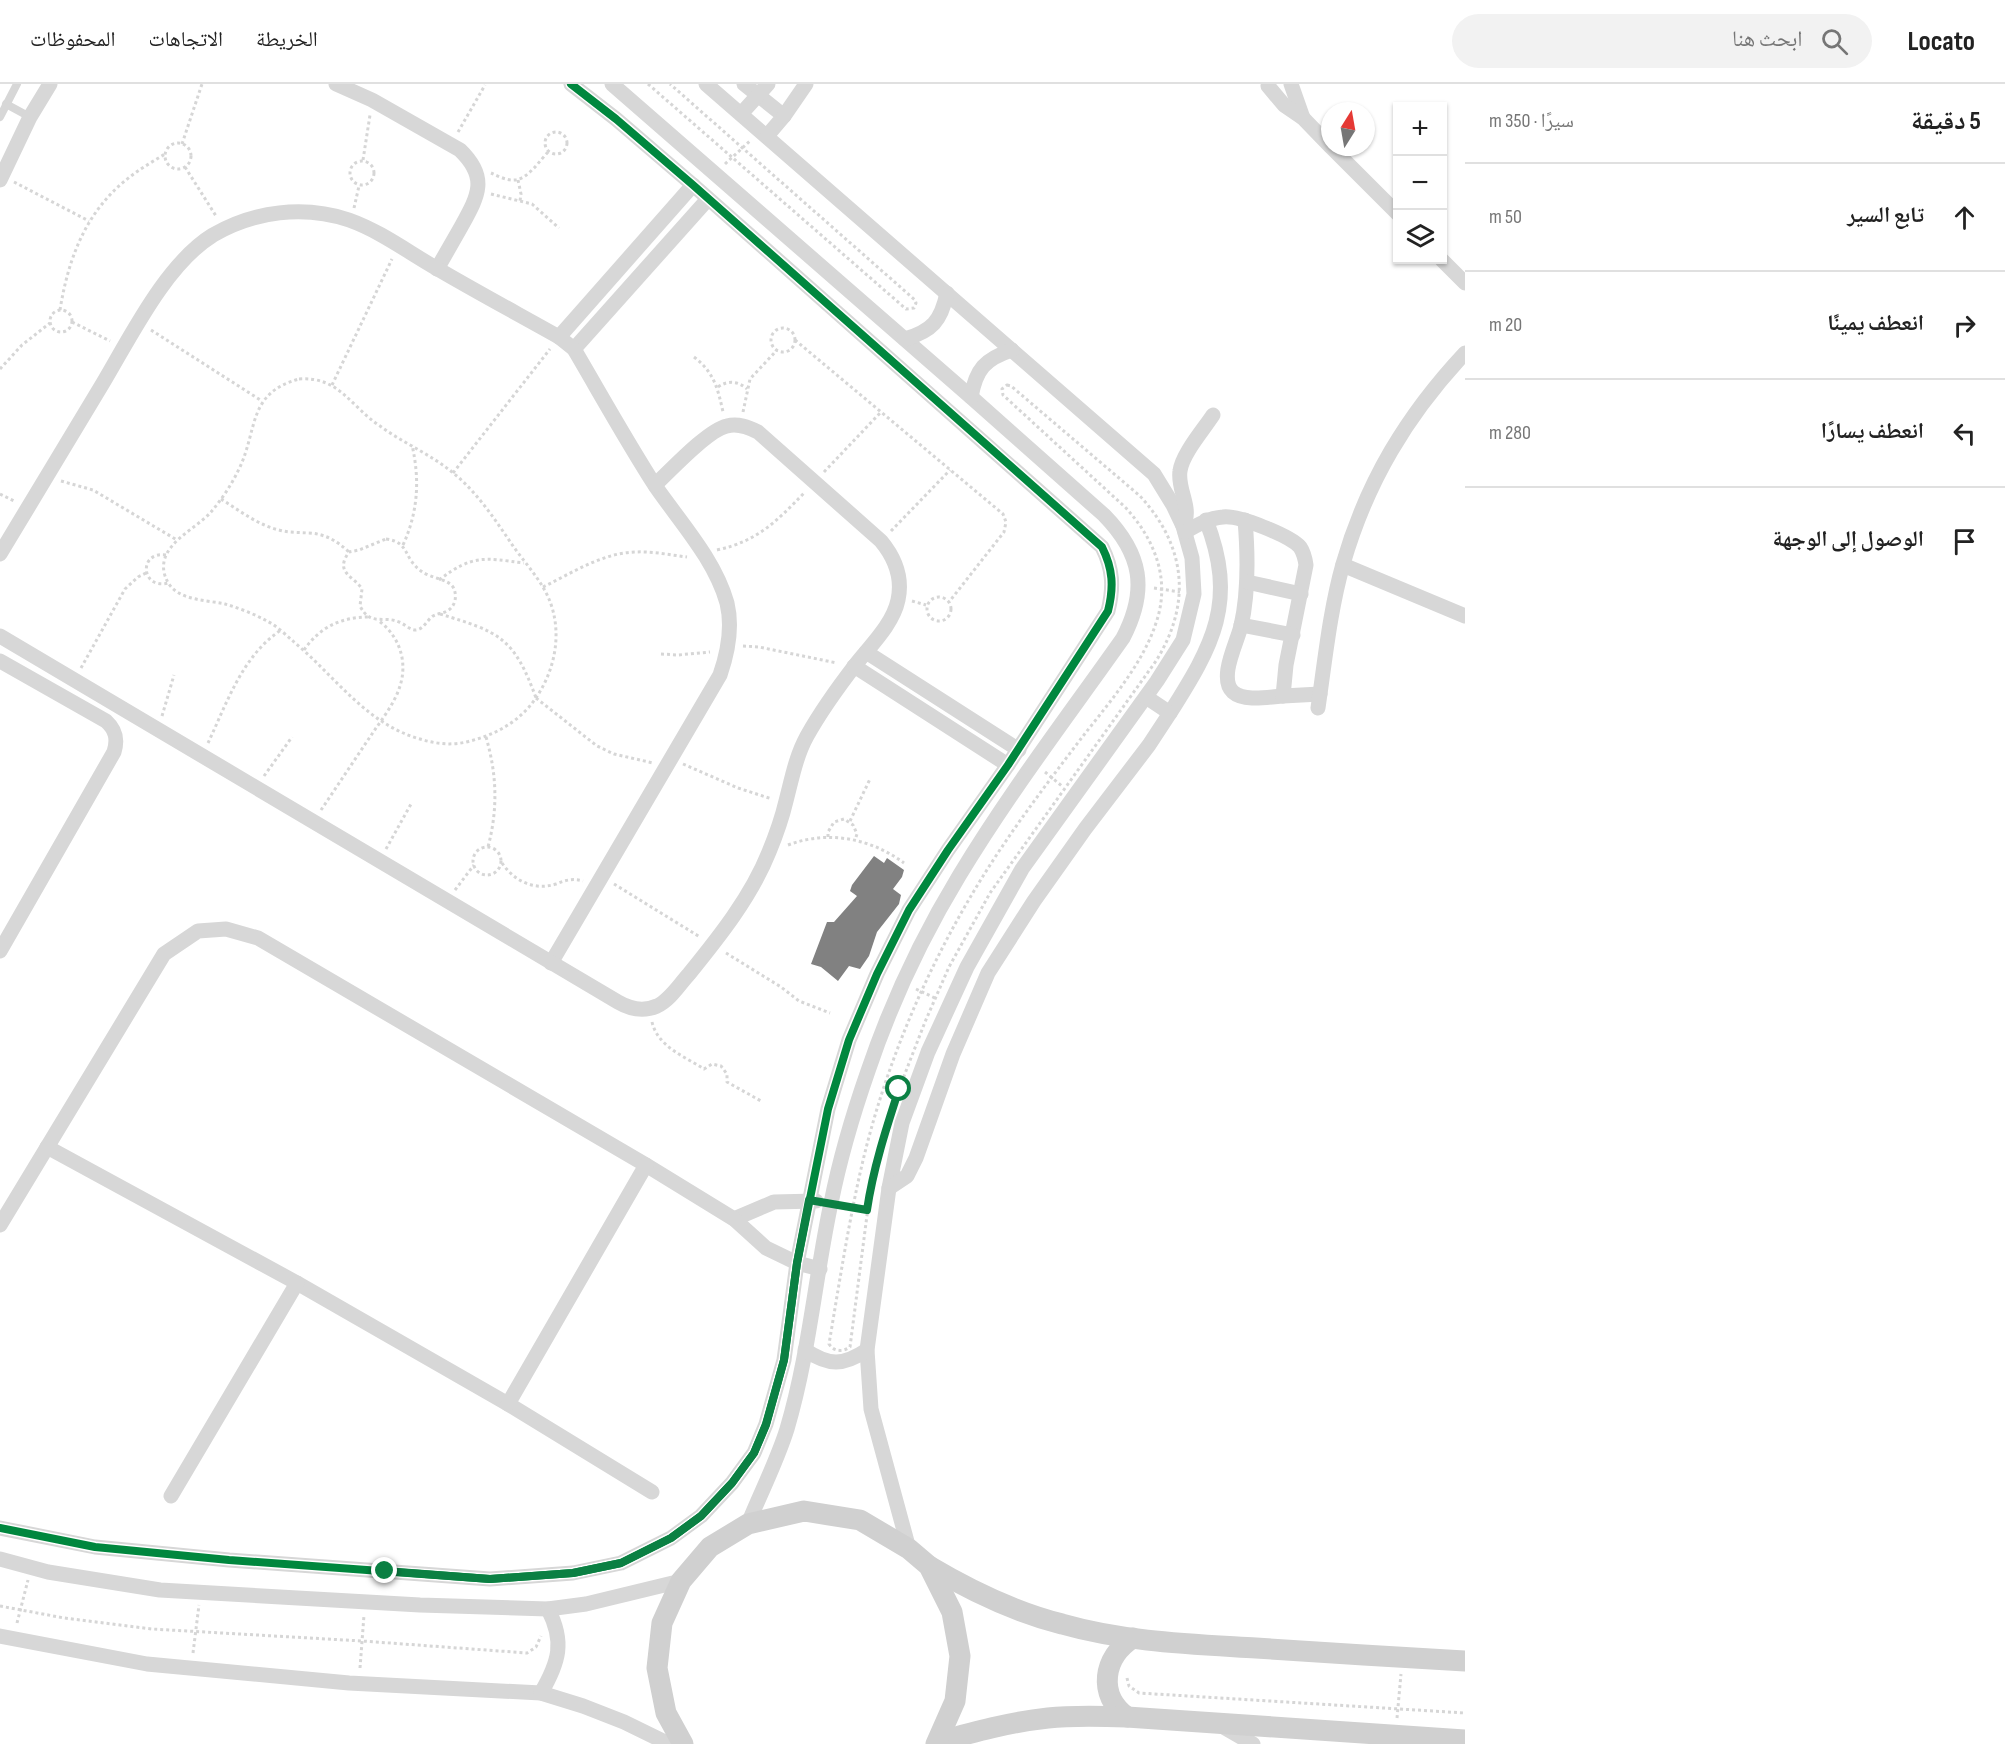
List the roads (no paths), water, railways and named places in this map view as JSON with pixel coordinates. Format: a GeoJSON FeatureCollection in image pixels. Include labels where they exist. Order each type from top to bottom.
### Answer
{"type":"FeatureCollection","features":[{"type":"Feature","properties":{"kind":"street"},"geometry":{"type":"LineString","coordinates":[[1,178],[30,117],[50,84]]}},
{"type":"Feature","properties":{"kind":"street"},"geometry":{"type":"LineString","coordinates":[[336,84],[372,100],[451,144],[469,158],[475,168],[478,180],[476,199],[437,269]]}},
{"type":"Feature","properties":{"kind":"street"},"geometry":{"type":"LineString","coordinates":[[0,1528],[95,1547],[229,1560],[490,1579],[573,1573],[621,1563],[671,1538],[701,1516],[732,1483],[754,1453],[766,1425],[784,1360],[797,1263],[828,1109],[849,1040],[877,974],[909,910],[1018,750],[1108,611],[1113,578],[1110,562],[1102,547],[693,185],[571,84]]}},
{"type":"Feature","properties":{"kind":"street"},"geometry":{"type":"LineString","coordinates":[[612,84],[971,396],[1120,531],[1131,551],[1138,586],[1133,618],[1123,638],[958,876],[903,983],[868,1070],[846,1138],[831,1203],[805,1350],[787,1429],[748,1524]]}},
{"type":"Feature","properties":{"kind":"street"},"geometry":{"type":"LineString","coordinates":[[706,84],[1154,474],[1173,505],[1184,529],[1192,558],[1183,640],[1146,697],[1070,793],[1022,869],[967,967],[942,1002],[928,1052],[903,1124],[889,1188],[867,1350],[871,1409],[909,1549]]}},
{"type":"Feature","properties":{"kind":"street"},"geometry":{"type":"LineString","coordinates":[[744,84],[764,90],[784,116]]}},
{"type":"Feature","properties":{"kind":"street"},"geometry":{"type":"LineString","coordinates":[[764,134],[784,116],[805,84]]}},
{"type":"Feature","properties":{"kind":"street"},"geometry":{"type":"LineString","coordinates":[[1266,85],[1278,87],[1284,84]]}},
{"type":"Feature","properties":{"kind":"street"},"geometry":{"type":"LineString","coordinates":[[1291,84],[1303,118]]}},
{"type":"Feature","properties":{"kind":"street"},"geometry":{"type":"LineString","coordinates":[[1266,85],[1284,105],[1303,118],[1321,136]]}},
{"type":"Feature","properties":{"kind":"street"},"geometry":{"type":"LineString","coordinates":[[741,114],[764,90]]}},
{"type":"Feature","properties":{"kind":"street"},"geometry":{"type":"LineString","coordinates":[[1341,156],[1394,210]]}},
{"type":"Feature","properties":{"kind":"street"},"geometry":{"type":"LineString","coordinates":[[559,337],[693,185]]}},
{"type":"Feature","properties":{"kind":"street"},"geometry":{"type":"LineString","coordinates":[[574,349],[708,199]]}},
{"type":"Feature","properties":{"kind":"street"},"geometry":{"type":"LineString","coordinates":[[0,554],[170,275],[190,253],[213,235],[249,219],[300,211],[325,214],[350,221],[399,245],[437,269],[559,337],[574,349],[655,485],[722,587],[728,606],[730,627],[728,647],[720,675],[551,963]]}},
{"type":"Feature","properties":{"kind":"street"},"geometry":{"type":"LineString","coordinates":[[666,216],[681,229]]}},
{"type":"Feature","properties":{"kind":"street"},"geometry":{"type":"LineString","coordinates":[[1446,264],[1465,283]]}},
{"type":"Feature","properties":{"kind":"street"},"geometry":{"type":"LineString","coordinates":[[905,339],[921,334],[934,324],[944,310],[947,293]]}},
{"type":"Feature","properties":{"kind":"street"},"geometry":{"type":"LineString","coordinates":[[971,396],[974,380],[983,366],[996,355],[1012,350]]}},
{"type":"Feature","properties":{"kind":"street"},"geometry":{"type":"LineString","coordinates":[[1245,520],[1248,555],[1247,582],[1241,625],[1226,681],[1232,692],[1242,697],[1283,696],[1319,701],[1342,566],[1358,516],[1380,470],[1406,425],[1437,384],[1465,353]]}},
{"type":"Feature","properties":{"kind":"street"},"geometry":{"type":"LineString","coordinates":[[1184,529],[1187,512],[1180,482],[1180,468],[1214,415]]}},
{"type":"Feature","properties":{"kind":"street"},"geometry":{"type":"LineString","coordinates":[[0,636],[627,1007],[639,1010],[650,1008],[657,1006],[671,995],[713,945],[743,902],[768,856],[786,802],[795,762],[807,736],[854,666],[891,617],[899,598],[900,582],[891,553],[881,541],[758,432],[741,425],[725,426],[716,430],[655,485]]}},
{"type":"Feature","properties":{"kind":"street"},"geometry":{"type":"LineString","coordinates":[[1184,529],[1206,520],[1225,516],[1245,520],[1290,539],[1299,546],[1306,565],[1286,665],[1283,696]]}},
{"type":"Feature","properties":{"kind":"street"},"geometry":{"type":"LineString","coordinates":[[889,1188],[908,1176],[953,1054],[987,972],[1085,829],[1149,745],[1200,666],[1215,630],[1221,603],[1220,574],[1215,542],[1206,520]]}},
{"type":"Feature","properties":{"kind":"street"},"geometry":{"type":"LineString","coordinates":[[1342,566],[1465,616]]}},
{"type":"Feature","properties":{"kind":"street"},"geometry":{"type":"LineString","coordinates":[[1247,582],[1301,594]]}},
{"type":"Feature","properties":{"kind":"street"},"geometry":{"type":"LineString","coordinates":[[1241,625],[1293,635]]}},
{"type":"Feature","properties":{"kind":"street"},"geometry":{"type":"LineString","coordinates":[[866,652],[1018,750]]}},
{"type":"Feature","properties":{"kind":"street"},"geometry":{"type":"LineString","coordinates":[[0,661],[106,722],[112,727],[117,743],[0,951]]}},
{"type":"Feature","properties":{"kind":"street"},"geometry":{"type":"LineString","coordinates":[[854,666],[1008,765]]}},
{"type":"Feature","properties":{"kind":"street"},"geometry":{"type":"LineString","coordinates":[[1146,697],[1170,713]]}},
{"type":"Feature","properties":{"kind":"street"},"geometry":{"type":"LineString","coordinates":[[0,1225],[164,954],[198,931],[226,929],[258,938],[646,1165],[734,1219],[766,1248],[797,1263],[820,1269]]}},
{"type":"Feature","properties":{"kind":"street"},"geometry":{"type":"LineString","coordinates":[[47,1147],[297,1283],[508,1404],[652,1492]]}},
{"type":"Feature","properties":{"kind":"street"},"geometry":{"type":"LineString","coordinates":[[508,1404],[646,1165]]}},
{"type":"Feature","properties":{"kind":"street"},"geometry":{"type":"LineString","coordinates":[[734,1219],[774,1202],[809,1200],[831,1203]]}},
{"type":"Feature","properties":{"kind":"street"},"geometry":{"type":"LineString","coordinates":[[171,1496],[297,1283]]}},
{"type":"Feature","properties":{"kind":"street"},"geometry":{"type":"LineString","coordinates":[[805,1350],[819,1359],[843,1362],[867,1350]]}},
{"type":"Feature","properties":{"kind":"street"},"geometry":{"type":"LineString","coordinates":[[683,1744],[666,1713],[657,1668],[662,1623],[681,1581],[710,1547],[748,1524],[804,1511],[860,1520],[909,1549],[929,1566],[960,1584],[1027,1614],[1062,1624],[1133,1638],[1405,1668],[1465,1661]]}},
{"type":"Feature","properties":{"kind":"street"},"geometry":{"type":"LineString","coordinates":[[0,1559],[48,1572],[160,1590],[548,1609],[586,1604],[681,1581]]}},
{"type":"Feature","properties":{"kind":"street"},"geometry":{"type":"LineString","coordinates":[[929,1566],[952,1612],[960,1656],[955,1701],[937,1743]]}},
{"type":"Feature","properties":{"kind":"street"},"geometry":{"type":"LineString","coordinates":[[541,1693],[554,1672],[558,1654],[556,1625],[548,1609]]}},
{"type":"Feature","properties":{"kind":"street"},"geometry":{"type":"LineString","coordinates":[[7,1638],[147,1664],[359,1684],[541,1693],[614,1718],[669,1744]]}},
{"type":"Feature","properties":{"kind":"street"},"geometry":{"type":"LineString","coordinates":[[1127,1717],[1114,1704],[1107,1676],[1118,1650],[1133,1638]]}},
{"type":"Feature","properties":{"kind":"street"},"geometry":{"type":"LineString","coordinates":[[937,1743],[994,1727],[1073,1716],[1127,1717],[1465,1740]]}},
{"type":"Feature","properties":{"kind":"street"},"geometry":{"type":"LineString","coordinates":[[1217,1723],[1253,1744]]}},
{"type":"Feature","properties":{"kind":"lane"},"geometry":{"type":"LineString","coordinates":[[0,117],[17,84]]}},
{"type":"Feature","properties":{"kind":"lane"},"geometry":{"type":"LineString","coordinates":[[6,104],[30,117]]}}]}
